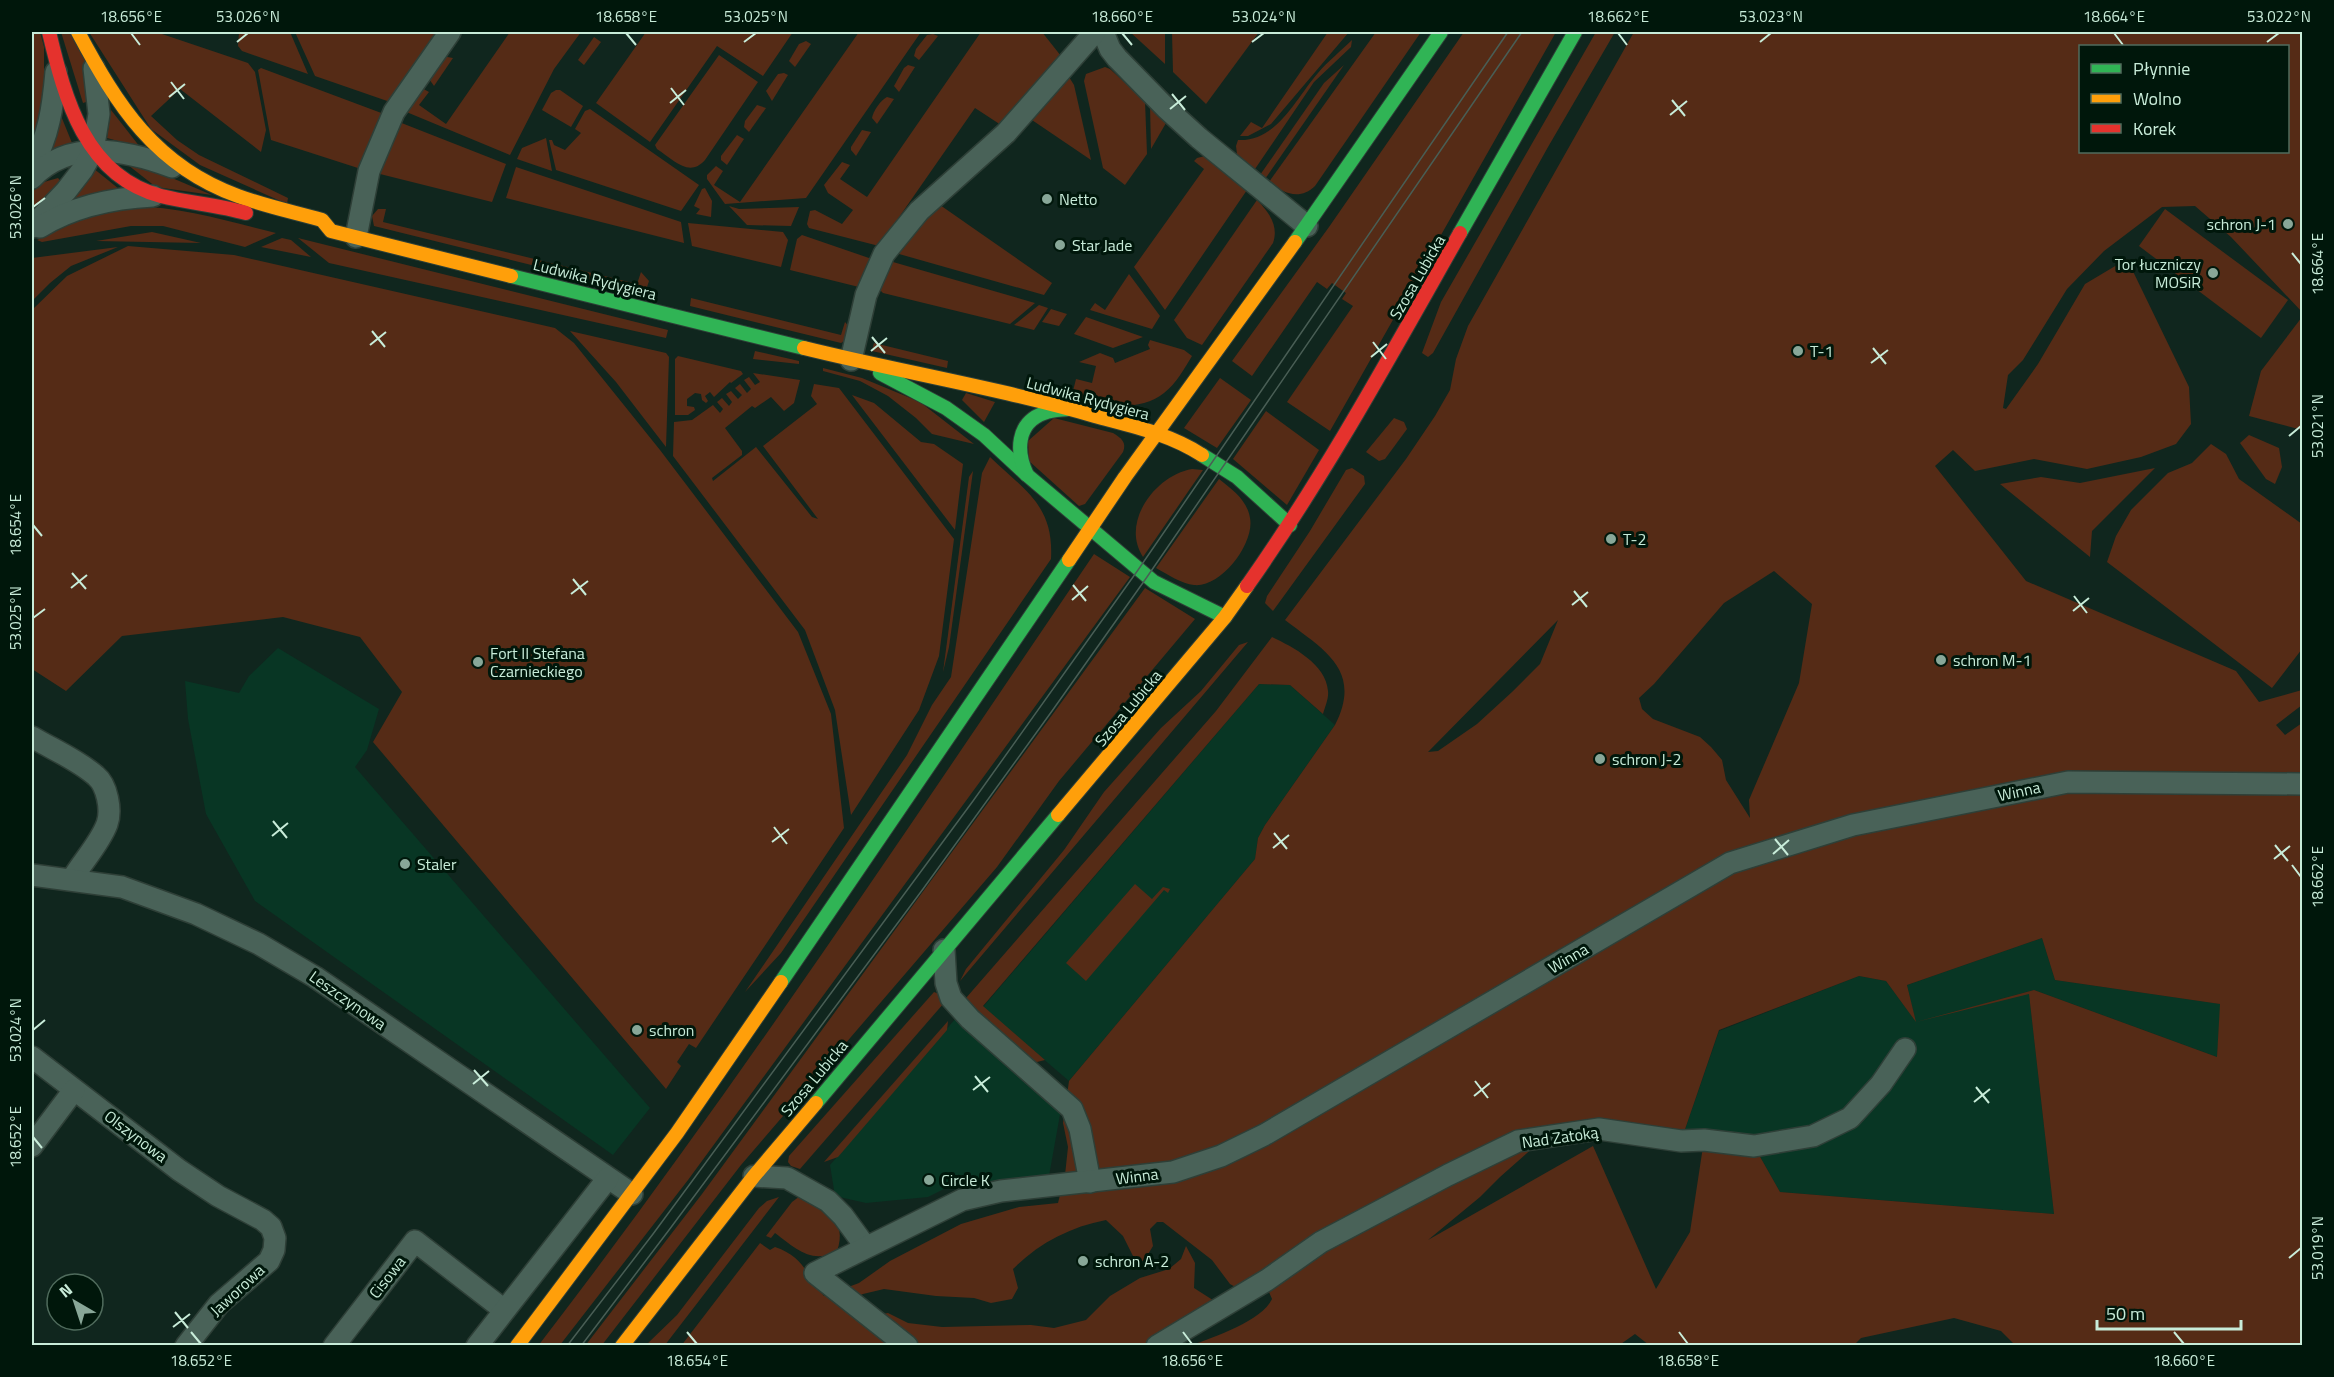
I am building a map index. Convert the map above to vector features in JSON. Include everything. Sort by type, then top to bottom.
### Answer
[{"type":"main road","points":[[49,32],[56,66],[77,120],[93,151],[109,167],[132,183],[160,196],[232,208],[270,221]]},
{"type":"main road","name":"Ludwika Rydygiera","points":[[78,32],[116,100],[134,125],[158,151],[189,173],[236,195],[322,220],[326,234],[356,237],[851,360],[914,370],[1072,409],[1156,433],[1185,444],[1237,477],[1290,525]]},
{"type":"main road","points":[[517,1346],[632,1194],[732,1054],[1156,433],[1307,226],[1441,32]]},
{"type":"main road","name":"Szosa Lubicka","points":[[622,1346],[754,1176],[1225,617],[1290,525],[1344,437],[1575,32]]},
{"type":"main road","name":"Ludwika Rydygiera","points":[[851,360],[901,383],[946,408],[984,435],[1154,582],[1225,617]]},
{"type":"main road","points":[[1028,475],[1020,460],[1018,447],[1022,432],[1033,418],[1047,411],[1072,409]]},
{"type":"street","points":[[356,237],[369,171],[394,112],[450,32]]},
{"type":"street","points":[[851,360],[866,295],[884,254],[919,211],[1006,133],[1095,32]]},
{"type":"street","points":[[1103,32],[1105,40],[1117,58],[1166,108],[1307,226]]},
{"type":"street","points":[[32,227],[66,191],[93,151],[99,114],[92,58]]},
{"type":"street","points":[[32,165],[43,144],[51,118],[56,66]]},
{"type":"street","points":[[32,178],[45,166],[72,153],[93,151],[118,152],[146,157],[189,173]]},
{"type":"street","points":[[32,232],[63,215],[104,202],[127,197],[160,196]]},
{"type":"street","points":[[32,737],[97,777],[105,790],[108,821],[72,879]]},
{"type":"street","name":"Winna","points":[[907,1346],[815,1273],[865,1246],[973,1196],[1173,1172],[1221,1156],[1264,1135],[1730,863],[1853,825],[2068,782],[2302,784]]},
{"type":"street","name":"Leszczynowa","points":[[32,875],[122,887],[196,914],[259,944],[296,965],[632,1194]]},
{"type":"street","points":[[944,950],[946,982],[951,998],[970,1019],[1072,1109],[1080,1129],[1090,1182]]},
{"type":"street","name":"Nad Zatoką","points":[[1157,1346],[1267,1280],[1321,1242],[1518,1141],[1599,1129],[1681,1141],[1704,1140],[1754,1146],[1813,1136],[1850,1118],[1881,1084],[1905,1049]]},
{"type":"street","name":"Olszynowa","points":[[32,1057],[179,1170],[244,1210]]},
{"type":"street","points":[[32,1146],[74,1090]]},
{"type":"street","points":[[754,1176],[781,1177],[828,1201],[843,1216],[865,1246]]},
{"type":"street","points":[[477,1346],[608,1178]]},
{"type":"street","name":"Jaworowa","points":[[186,1346],[219,1304],[269,1261],[274,1250],[271,1227],[244,1210]]},
{"type":"street","name":"Cisowa","points":[[334,1346],[414,1241],[504,1310]]},
{"type":"shaded area","points":[[32,32],[40,32],[44,47],[44,100],[32,146]]},
{"type":"shaded area","points":[[61,32],[72,32],[85,57],[90,97],[83,103]]},
{"type":"shaded area","points":[[89,32],[156,32],[248,63],[255,72],[266,130],[261,152],[180,89],[151,116],[177,140],[199,155],[288,198],[287,204],[200,165],[151,129]]},
{"type":"shaded area","points":[[239,32],[290,32],[308,74],[242,51],[238,46]]},
{"type":"shaded area","points":[[295,32],[442,32],[393,103],[315,76]]},
{"type":"shaded area","points":[[510,32],[581,32],[554,69],[510,155],[404,111],[420,87],[429,92],[419,105],[446,124]]},
{"type":"shaded area","points":[[646,32],[793,32],[763,76],[717,46],[650,142],[596,103]]},
{"type":"shaded area","points":[[859,32],[921,32],[806,198],[725,204],[707,179],[707,175],[716,166],[723,171],[714,185],[740,202]]},
{"type":"shaded area","points":[[981,32],[1042,32],[1061,56],[1001,125],[975,108],[879,246],[809,228],[807,224],[810,211],[815,210],[842,224],[853,210],[828,193],[824,185],[842,162],[850,165],[840,179],[867,197]]},
{"type":"shaded area","points":[[1130,32],[1146,34],[1165,32],[1165,64]]},
{"type":"shaded area","points":[[1172,32],[1259,32],[1206,104],[1173,72]]},
{"type":"shaded area","points":[[1328,32],[1349,32],[1271,124],[1248,136],[1240,136],[1251,122],[1262,128]]},
{"type":"shaded area","points":[[1376,32],[1421,32],[1315,186],[1303,193],[1291,194],[1274,186],[1269,182]]},
{"type":"shaded area","points":[[1464,32],[1556,32],[1330,431],[1287,402],[1353,306],[1342,299],[1346,293],[1332,283],[1327,289],[1317,282],[1252,376],[1232,361],[1329,227]]},
{"type":"shaded area","points":[[1596,32],[1615,32],[1433,353],[1428,357],[1422,353],[1441,302]]},
{"type":"shaded area","points":[[1634,32],[2302,32],[2302,312],[2231,237],[2195,206],[2162,207],[2104,251],[2067,289],[2023,360],[2008,375],[2003,408],[2006,409],[2038,364],[2085,284],[2127,259],[2189,387],[2191,424],[2176,444],[2141,457],[2087,469],[2034,459],[1975,471],[1953,450],[1935,466],[2026,581],[2236,671],[2259,702],[2302,690],[2302,705],[2276,725],[2285,735],[2302,723],[2302,1345],[2015,1345],[2001,1331],[1954,1318],[1861,1338],[1853,1346],[1649,1345],[1635,1334],[1618,1346],[1192,1345],[1248,1321],[1267,1307],[1272,1299],[1269,1292],[1264,1287],[1237,1288],[1230,1284],[1212,1260],[1163,1222],[1157,1222],[1150,1229],[1153,1246],[1144,1261],[1135,1260],[1123,1236],[1106,1220],[1056,1237],[1033,1251],[1013,1269],[1018,1288],[1012,1299],[991,1303],[974,1298],[884,1289],[863,1294],[845,1302],[896,1345],[681,1346],[760,1243],[770,1250],[775,1247],[785,1251],[799,1261],[824,1296],[859,1283],[890,1261],[961,1224],[1019,1207],[1058,1203],[1065,1175],[1068,1147],[1063,1123],[1069,1081],[1255,859],[1258,838],[1265,825],[1335,725],[1342,706],[1344,690],[1342,676],[1335,663],[1325,652],[1285,620],[1406,459],[1435,416],[1450,390],[1456,359],[1468,326]],"holes":[[[1774,571],[1812,604],[1799,683],[1749,800],[1750,818],[1726,780],[1722,760],[1711,747],[1700,737],[1653,719],[1642,709],[1639,698],[1654,684],[1724,603]],[[1558,620],[1540,664],[1477,724],[1438,751],[1428,752]],[[2042,938],[2055,980],[2220,1004],[2217,1057],[2034,990],[1916,1022],[1907,985]],[[1859,976],[1886,981],[1916,1022],[2029,994],[2054,1214],[1780,1192],[1754,1146],[1704,1140],[1690,1232],[1656,1289],[1593,1146],[1428,1240],[1480,1197],[1545,1137],[1681,1141],[1719,1030]]]},
{"type":"shaded area","points":[[927,35],[938,36],[919,60],[914,56],[916,49]]},
{"type":"shaded area","points":[[594,37],[601,42],[584,65],[578,60]]},
{"type":"shaded area","points":[[1352,40],[1351,47],[1314,82],[1255,169],[1237,154],[1238,140],[1252,139],[1275,126],[1322,69]]},
{"type":"shaded area","points":[[806,41],[811,44],[795,67],[789,61],[799,44]]},
{"type":"shaded area","points":[[719,55],[758,82],[705,160],[699,165],[687,167],[675,162],[655,145]]},
{"type":"shaded area","points":[[442,56],[453,58],[434,86],[427,76]]},
{"type":"shaded area","points":[[908,65],[915,67],[899,92],[894,86]]},
{"type":"shaded area","points":[[1344,65],[1265,179],[1260,175],[1324,83]]},
{"type":"shaded area","points":[[1105,67],[1145,101],[1147,154],[1125,185],[1103,168],[1084,81],[1086,74]]},
{"type":"shaded area","points":[[261,68],[384,114],[361,169],[271,140],[258,70]]},
{"type":"shaded area","points":[[778,74],[788,75],[772,101],[766,91]]},
{"type":"shaded area","points":[[1069,77],[1074,85],[1091,160],[1029,118]]},
{"type":"shaded area","points":[[560,90],[583,106],[571,127],[542,110],[551,93]]},
{"type":"shaded area","points":[[887,97],[894,99],[877,124],[872,118],[873,115],[880,103]]},
{"type":"shaded area","points":[[757,105],[766,108],[749,132],[744,127],[745,121]]},
{"type":"shaded area","points":[[1150,105],[1166,123],[1151,149]]},
{"type":"shaded area","points":[[590,109],[699,185],[681,211],[556,170],[549,140],[565,150],[581,133],[575,129],[585,111]]},
{"type":"shaded area","points":[[111,110],[140,147],[107,138]]},
{"type":"shaded area","points":[[59,111],[72,143],[48,154]]},
{"type":"shaded area","points":[[399,122],[506,164],[492,202],[376,173]]},
{"type":"shaded area","points":[[862,130],[871,132],[856,156],[851,147]]},
{"type":"shaded area","points":[[737,135],[744,139],[727,165],[721,160],[721,156]]},
{"type":"shaded area","points":[[546,138],[552,171],[517,159],[522,148]]},
{"type":"shaded area","points":[[1205,156],[1247,190],[1165,310],[1134,267],[1204,169],[1194,161]]},
{"type":"shaded area","points":[[128,165],[144,166],[212,195],[156,187]]},
{"type":"shaded area","points":[[516,167],[681,222],[684,243],[506,198]]},
{"type":"shaded area","points":[[93,168],[119,189],[70,203]]},
{"type":"shaded area","points":[[58,178],[62,183],[32,216],[32,192],[44,182]]},
{"type":"shaded area","points":[[705,188],[712,201],[711,217],[696,214],[700,209],[694,206],[702,189]]},
{"type":"shaded area","points":[[1257,200],[1274,225],[1273,243],[1202,345],[1187,338],[1174,320]]},
{"type":"shaded area","points":[[940,205],[1052,283],[1044,295],[892,252]]},
{"type":"shaded area","points":[[132,206],[186,212],[276,233],[245,247],[163,226],[131,226],[42,242],[37,240],[92,214]]},
{"type":"shaded area","points":[[729,206],[739,209],[799,207],[791,226],[747,225]]},
{"type":"shaded area","points":[[378,209],[386,209],[383,222],[637,284],[641,272],[649,281],[645,293],[374,226],[372,216]]},
{"type":"shaded area","name":"Tor łuczniczy MOSiR","points":[[2165,209],[2288,300],[2261,338],[2139,246]]},
{"type":"shaded area","points":[[688,223],[783,232],[788,240],[781,267],[692,246]]},
{"type":"shaded area","points":[[152,232],[201,243],[96,241]]},
{"type":"shaded area","points":[[802,235],[869,258],[863,288],[790,270],[797,239]]},
{"type":"shaded area","points":[[282,238],[291,240],[311,257],[261,247]]},
{"type":"shaded area","points":[[298,238],[668,330],[666,338],[329,263]]},
{"type":"shaded area","points":[[128,246],[234,255],[555,328],[574,343],[660,450],[798,632],[831,714],[844,828],[696,1048],[689,1044],[677,1062],[681,1066],[666,1089],[373,742],[402,692],[360,637],[283,617],[122,636],[66,691],[32,669],[32,310],[67,276]]},
{"type":"shaded area","points":[[118,247],[71,266],[32,301],[32,258]]},
{"type":"shaded area","points":[[891,262],[1035,303],[1010,324],[883,293],[879,289]]},
{"type":"shaded area","points":[[1129,274],[1160,316],[1152,329],[1090,310],[1095,303],[1105,310]]},
{"type":"shaded area","points":[[691,298],[841,335],[845,322],[850,328],[849,338],[841,343],[690,306]]},
{"type":"shaded area","points":[[1039,305],[1048,308],[1034,330],[1014,325]]},
{"type":"shaded area","points":[[1051,309],[1067,314],[1059,326],[1042,322]]},
{"type":"shaded area","points":[[1086,317],[1143,337],[1113,348],[1074,334]]},
{"type":"shaded area","points":[[2302,317],[2302,430],[2249,416],[2261,371]]},
{"type":"shaded area","points":[[570,331],[666,353],[669,357],[666,447],[616,382]]},
{"type":"shaded area","points":[[1150,340],[1184,350],[1192,356],[1172,385],[1150,401],[1115,406],[1025,388],[1027,381],[1073,391],[1076,379],[1092,383],[1096,366],[1079,362],[1100,353],[1113,358],[1115,363],[1150,349],[1148,345]]},
{"type":"shaded area","points":[[874,343],[948,361],[947,368],[872,351]]},
{"type":"shaded area","points":[[755,351],[799,361],[799,364],[753,359]]},
{"type":"shaded area","points":[[678,356],[741,371],[743,374],[730,382],[714,397],[710,392],[705,396],[708,401],[706,403],[702,400],[701,394],[695,393],[687,399],[687,406],[694,407],[695,410],[688,415],[675,415],[675,359]]},
{"type":"shaded area","points":[[823,368],[862,378],[920,402],[974,444],[932,434],[888,396],[860,381],[823,371]]},
{"type":"shaded area","points":[[753,373],[800,380],[794,403],[784,411],[771,397],[755,408],[752,406],[725,428],[742,451],[742,455],[712,478],[713,481],[756,447],[812,517],[818,519],[763,446],[817,404],[811,396],[814,384],[839,388],[954,539],[939,656],[919,710],[851,815],[835,710],[805,630],[673,456],[674,422],[692,420],[713,405],[720,413],[723,409],[717,402],[722,398],[729,406],[732,402],[726,394],[731,391],[738,399],[742,395],[735,388],[740,384],[747,393],[751,389],[744,380],[749,377],[755,385],[760,382]]},
{"type":"shaded area","points":[[1220,378],[1251,400],[1217,448],[1184,428]]},
{"type":"shaded area","points":[[966,393],[995,402],[984,422],[962,400]]},
{"type":"shaded area","points":[[852,395],[874,403],[921,442],[934,444],[963,464],[955,530]]},
{"type":"shaded area","points":[[1266,411],[1319,450],[1287,505],[1233,459]]},
{"type":"shaded area","points":[[1054,418],[1113,433],[1124,443],[1123,452],[1085,504],[1079,506],[1029,461],[1028,441]]},
{"type":"shaded area","points":[[1394,418],[1404,422],[1407,429],[1385,459],[1379,461],[1366,452]]},
{"type":"shaded area","points":[[2249,435],[2279,448],[2282,467],[2275,484],[2266,479],[2240,443]]},
{"type":"shaded area","points":[[2211,444],[2226,454],[2239,479],[2302,524],[2302,649],[2272,688],[2107,562],[2116,536],[2131,510],[2168,473],[2192,463]]},
{"type":"shaded area","points":[[990,457],[1035,500],[1048,525],[1051,559],[781,953],[745,992],[907,755],[932,705],[951,677],[982,473]]},
{"type":"shaded area","points":[[1352,468],[1364,476],[1365,484],[1273,611],[1265,603],[1267,596],[1310,531],[1346,470]]},
{"type":"shaded area","points":[[2155,468],[2092,531],[2090,557],[2000,484],[2041,477],[2080,483]]},
{"type":"shaded area","points":[[1192,469],[1203,470],[1143,557],[1137,543],[1136,529],[1145,502],[1166,480]]},
{"type":"shaded area","points":[[973,471],[949,647],[943,672],[969,477]]},
{"type":"shaded area","points":[[1219,479],[1239,496],[1246,506],[1250,518],[1247,539],[1242,551],[1225,572],[1204,584],[1185,583],[1156,568]]},
{"type":"shaded area","points":[[1094,554],[1130,577],[688,1180],[560,1345],[538,1346],[683,1152],[753,1053]]},
{"type":"shaded area","points":[[1145,588],[1195,619],[1059,781],[997,867],[741,1165],[602,1345],[585,1346],[702,1194]]},
{"type":"shaded area","points":[[1272,637],[1307,658],[1321,673],[1326,681],[1328,694],[1323,714],[1290,685],[1259,684],[983,1006],[1045,1060],[1037,1062],[1027,1060],[965,1002],[966,998],[1216,711]]},
{"type":"shaded area","points":[[1248,642],[960,981],[966,969],[1064,850],[1104,792],[1161,728],[1201,691],[1239,645]]},
{"type":"shaded area","name":"Staler","points":[[278,648],[379,709],[367,750],[355,767],[650,1108],[613,1155],[255,901],[206,814],[188,719],[185,681],[239,693],[249,676]]},
{"type":"shaded area","points":[[1259,684],[1290,685],[1335,725],[1265,825],[1258,838],[1255,859],[1069,1081],[983,1007]]},
{"type":"shaded area","points":[[1135,884],[1152,899],[1163,887],[1170,889],[1168,893],[1164,890],[1086,981],[1066,963]]},
{"type":"shaded area","points":[[2042,938],[2055,980],[2221,1004],[2217,1057],[2034,990],[1986,1003],[2029,993],[2054,1214],[1780,1192],[1754,1146],[1681,1141],[1719,1031],[1859,976],[1886,981],[1915,1020],[1907,985]]},
{"type":"shaded area","points":[[934,992],[939,994],[944,1003],[800,1169],[791,1166],[788,1162],[789,1156]]},
{"type":"shaded area","points":[[956,1018],[1061,1109],[1049,1176],[946,1188],[928,1197],[866,1203],[835,1196],[830,1165]]},
{"type":"shaded area","points":[[948,1021],[947,1030],[838,1157],[824,1162]]},
{"type":"shaded area","points":[[800,1196],[818,1205],[837,1223],[840,1240],[837,1251],[828,1255],[812,1255],[797,1249],[775,1233],[771,1238],[766,1236],[792,1202]]},
{"type":"shaded area","points":[[779,1197],[665,1345],[646,1345],[677,1315],[759,1208],[767,1201]]},
{"type":"shaded area","points":[[1186,1246],[1195,1263],[1194,1288],[1219,1304],[1146,1346],[918,1345],[878,1315],[888,1313],[908,1323],[942,1327],[1031,1325],[1054,1328],[1086,1320],[1110,1296],[1140,1278],[1169,1269],[1181,1259]]},
{"type":"tram line","points":[[567,1346],[653,1234],[973,801],[1138,570],[1508,32]]},
{"type":"tram line","points":[[581,1346],[923,889],[1052,711],[1147,577],[1522,32]]},
{"type":"traffic: fast","points":[[1295,242],[1441,32]]},
{"type":"traffic: fast","points":[[1460,233],[1575,32]]},
{"type":"traffic: fast","points":[[511,276],[804,348]]},
{"type":"traffic: fast","points":[[880,373],[946,408],[984,435],[1027,475],[1154,582],[1225,617]]},
{"type":"traffic: fast","points":[[1027,475],[1020,448],[1023,431],[1028,424],[1044,413],[1068,409]]},
{"type":"traffic: fast","points":[[1202,455],[1237,477],[1290,525]]},
{"type":"traffic: fast","points":[[781,982],[1069,560]]},
{"type":"traffic: fast","points":[[816,1103],[1058,815]]},
{"type":"traffic: slow","points":[[78,32],[108,84],[142,130],[183,168],[209,183],[248,200],[322,220],[331,231],[511,276]]},
{"type":"traffic: slow","points":[[1069,560],[1125,477],[1295,242]]},
{"type":"traffic: slow","points":[[804,348],[1059,406],[1150,431],[1177,441],[1202,455]]},
{"type":"traffic: slow","points":[[1058,815],[1225,617],[1247,586]]},
{"type":"traffic: slow","points":[[517,1346],[677,1133],[781,982]]},
{"type":"traffic: slow","points":[[622,1346],[754,1176],[816,1103]]},
{"type":"traffic: jam","points":[[49,32],[71,108],[82,132],[96,153],[114,171],[135,186],[161,196],[246,213]]},
{"type":"traffic: jam","points":[[1247,586],[1331,457],[1460,233]]},
{"type":"place","name":"Netto","points":[[1047,199]]},
{"type":"place","name":"schron J-1","points":[[2288,224]]},
{"type":"place","name":"Star Jade","points":[[1060,245]]},
{"type":"place","name":"Tor łuczniczy MOSiR","points":[[2213,273]]},
{"type":"place","name":"T-1","points":[[1798,351]]},
{"type":"place","name":"T-2","points":[[1611,539]]},
{"type":"place","name":"schron M-1","points":[[1941,660]]},
{"type":"place","name":"Fort II Stefana Czarnieckiego","points":[[478,662]]},
{"type":"place","name":"schron J-2","points":[[1600,759]]},
{"type":"place","name":"Staler","points":[[405,864]]},
{"type":"place","name":"schron","points":[[637,1030]]},
{"type":"place","name":"Circle K","points":[[929,1180]]},
{"type":"place","name":"schron A-2","points":[[1083,1261]]}]
